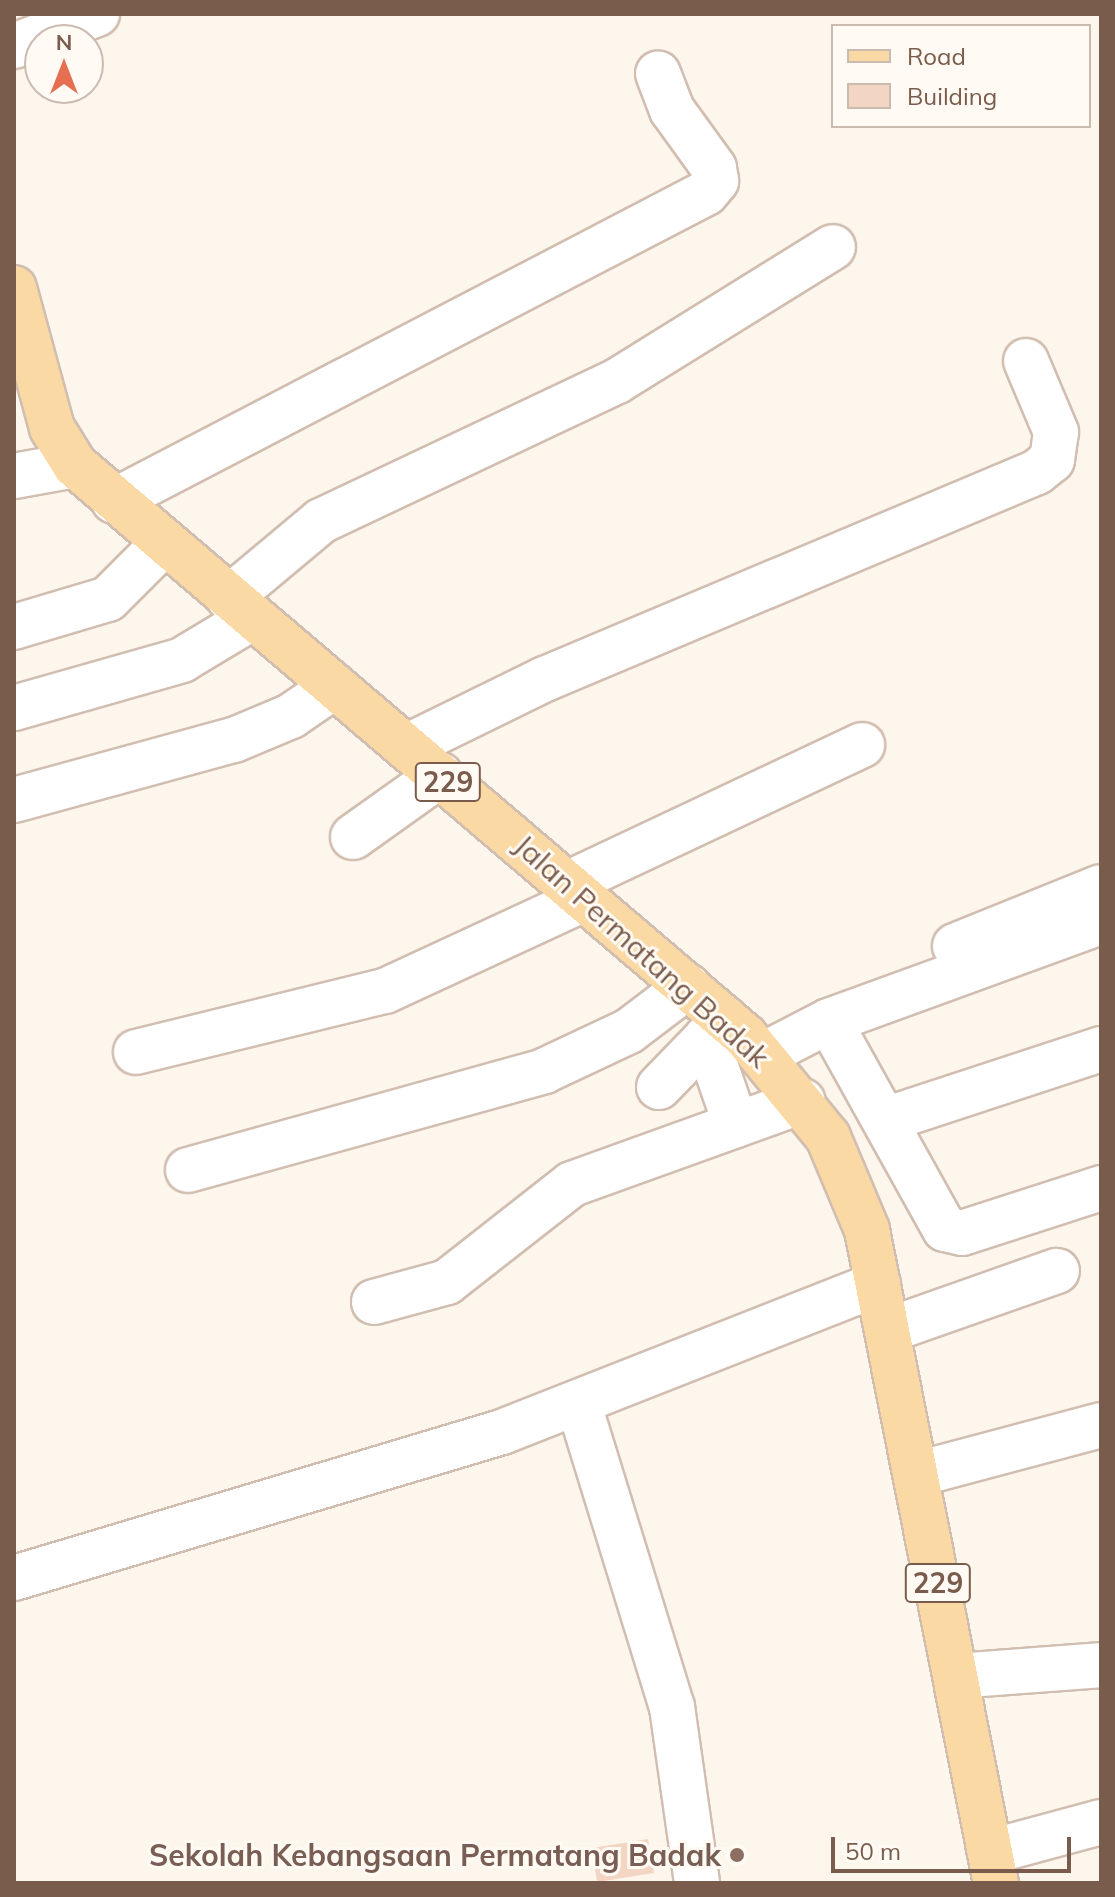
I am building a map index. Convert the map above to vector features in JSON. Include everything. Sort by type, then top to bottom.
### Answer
[{"type":"main road","name":"Jalan Permatang Badak","points":[[14,288],[52,428],[75,465],[163,544],[688,986],[716,1028],[763,1055],[803,1101],[847,1176],[878,1284],[993,1868]]},
{"type":"street","points":[[14,46],[97,14]]},
{"type":"street","points":[[114,501],[706,193],[716,181],[714,168],[672,110],[658,74]]},
{"type":"street","points":[[14,708],[182,660],[241,608],[321,521],[617,381],[833,247]]},
{"type":"street","points":[[406,747],[545,679],[1037,472],[1052,460],[1056,432],[1026,361]]},
{"type":"street","points":[[14,476],[75,465]]},
{"type":"street","points":[[14,627],[108,599],[163,544]]},
{"type":"street","points":[[14,800],[234,740],[291,716],[335,686]]},
{"type":"street","points":[[136,1052],[385,991],[862,745]]},
{"type":"street","points":[[353,837],[440,775]]},
{"type":"street","points":[[879,1003],[894,978],[922,960],[1101,887]]},
{"type":"street","points":[[763,1055],[829,1021],[1101,922]]},
{"type":"street","points":[[188,1170],[544,1071],[629,1031],[688,986]]},
{"type":"street","points":[[829,1021],[945,1229],[962,1233],[1101,1188]]},
{"type":"street","points":[[659,1087],[716,1028]]},
{"type":"street","points":[[716,1028],[736,1125]]},
{"type":"street","points":[[885,1120],[1101,1049]]},
{"type":"street","points":[[374,1302],[447,1282],[572,1184],[803,1101]]},
{"type":"street","points":[[889,1330],[1057,1271]]},
{"type":"street","points":[[14,1578],[579,1405],[878,1284]]},
{"type":"street","points":[[579,1405],[668,1692],[697,1883]]},
{"type":"street","points":[[917,1474],[1101,1425]]},
{"type":"street","points":[[956,1676],[1101,1665]]},
{"type":"street","points":[[993,1868],[1101,1822]]},
{"type":"building","points":[[648,1839],[654,1873],[597,1882],[592,1848]]},
{"type":"place","name":"Sekolah Kebangsaan Permatang Badak","points":[[737,1855]]}]
